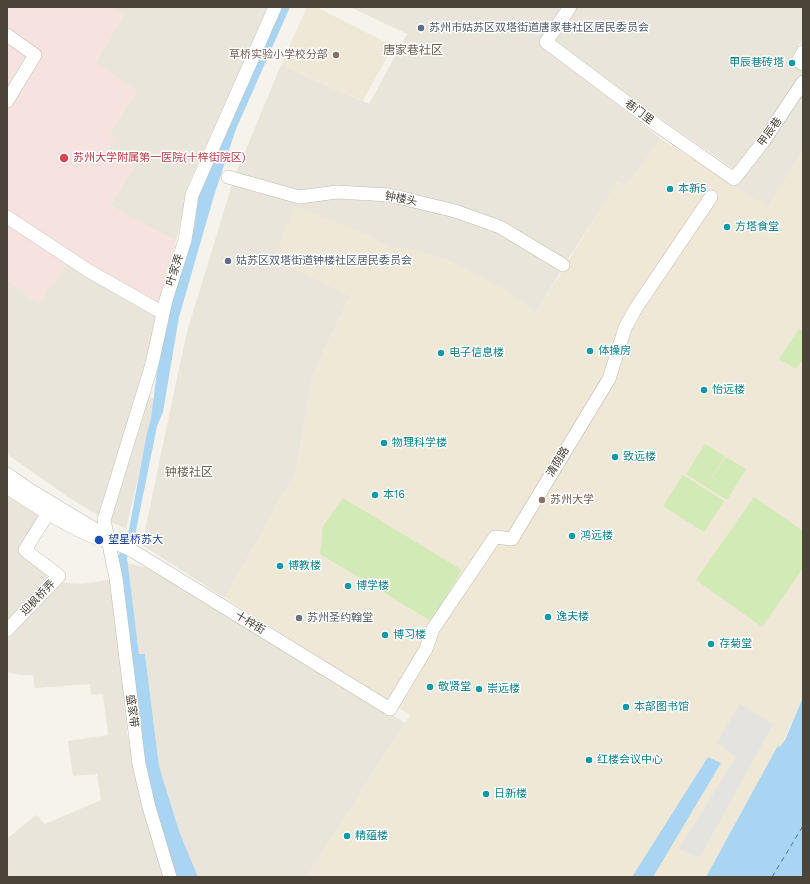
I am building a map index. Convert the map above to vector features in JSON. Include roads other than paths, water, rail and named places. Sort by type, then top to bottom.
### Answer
[{"type":"street","name":"叶家弄","points":[[115,543],[104,520],[152,364],[163,313],[185,240],[192,195],[275,7]]},
{"type":"street","name":"巷门里","points":[[570,7],[546,42],[658,126],[734,179]]},
{"type":"street","points":[[7,35],[35,55],[7,101]]},
{"type":"street","points":[[803,52],[798,60],[803,64]]},
{"type":"street","name":"甲辰巷","points":[[734,179],[763,142],[803,82]]},
{"type":"street","name":"钟楼头","points":[[228,177],[299,197],[337,192],[389,195],[455,210],[500,227],[563,265]]},
{"type":"street","name":"清荫路","points":[[390,709],[426,649],[433,629],[495,537],[512,538],[609,379],[625,328],[636,308],[711,197]]},
{"type":"street","points":[[7,217],[89,271],[163,313]]},
{"type":"street","name":"十梓街","points":[[7,474],[30,490],[101,532],[115,543]]},
{"type":"street","name":"十梓街","points":[[7,487],[48,513],[88,534],[133,551],[390,709]]},
{"type":"street","name":"迎枫桥弄","points":[[7,630],[59,576],[25,550],[48,513]]},
{"type":"street","name":"盛家带","points":[[115,543],[116,578],[139,764],[149,807],[170,877]]},
{"type":"water","points":[[277,7],[290,7],[236,129],[213,199],[179,317],[163,412],[157,426],[135,535],[127,558],[139,654],[145,654],[159,766],[179,831],[198,877],[171,877],[147,781],[115,562],[127,540],[151,419],[162,332],[195,224],[198,195]]},
{"type":"water","points":[[803,697],[803,877],[706,877],[776,749],[778,746],[780,747],[785,740]]},
{"type":"water","points":[[708,757],[721,763],[653,877],[632,877]]},
{"type":"place","name":"苏州市姑苏区双塔街道唐家巷社区居民委员会","points":[[421,28]]},
{"type":"place","name":"草桥实验小学校分部","points":[[336,55]]},
{"type":"place","name":"甲辰巷砖塔","points":[[792,63]]},
{"type":"place","name":"苏州大学附属第一医院(十梓街院区)","points":[[64,158]]},
{"type":"place","name":"本新5","points":[[670,189]]},
{"type":"place","name":"方塔食堂","points":[[727,227]]},
{"type":"place","name":"姑苏区双塔街道钟楼社区居民委员会","points":[[228,261]]},
{"type":"place","name":"体操房","points":[[590,351]]},
{"type":"place","name":"电子信息楼","points":[[441,353]]},
{"type":"place","name":"怡远楼","points":[[704,390]]},
{"type":"place","name":"物理科学楼","points":[[384,443]]},
{"type":"place","name":"致远楼","points":[[615,457]]},
{"type":"place","name":"本16","points":[[375,495]]},
{"type":"place","name":"苏州大学","points":[[542,500]]},
{"type":"place","name":"鸿远楼","points":[[572,536]]},
{"type":"place","name":"望星桥苏大","points":[[99,540]]},
{"type":"place","name":"博教楼","points":[[280,566]]},
{"type":"place","name":"博学楼","points":[[348,586]]},
{"type":"place","name":"逸夫楼","points":[[548,617]]},
{"type":"place","name":"苏州圣约翰堂","points":[[299,618]]},
{"type":"place","name":"博习楼","points":[[385,635]]},
{"type":"place","name":"存菊堂","points":[[711,644]]},
{"type":"place","name":"敬贤堂","points":[[430,687]]},
{"type":"place","name":"崇远楼","points":[[479,689]]},
{"type":"place","name":"本部图书馆","points":[[626,707]]},
{"type":"place","name":"红楼会议中心","points":[[589,760]]},
{"type":"place","name":"日新楼","points":[[486,794]]},
{"type":"place","name":"精蕴楼","points":[[347,836]]},
{"type":"district","name":"唐家巷社区","points":[[413,50]]},
{"type":"district","name":"钟楼社区","points":[[189,472]]}]
